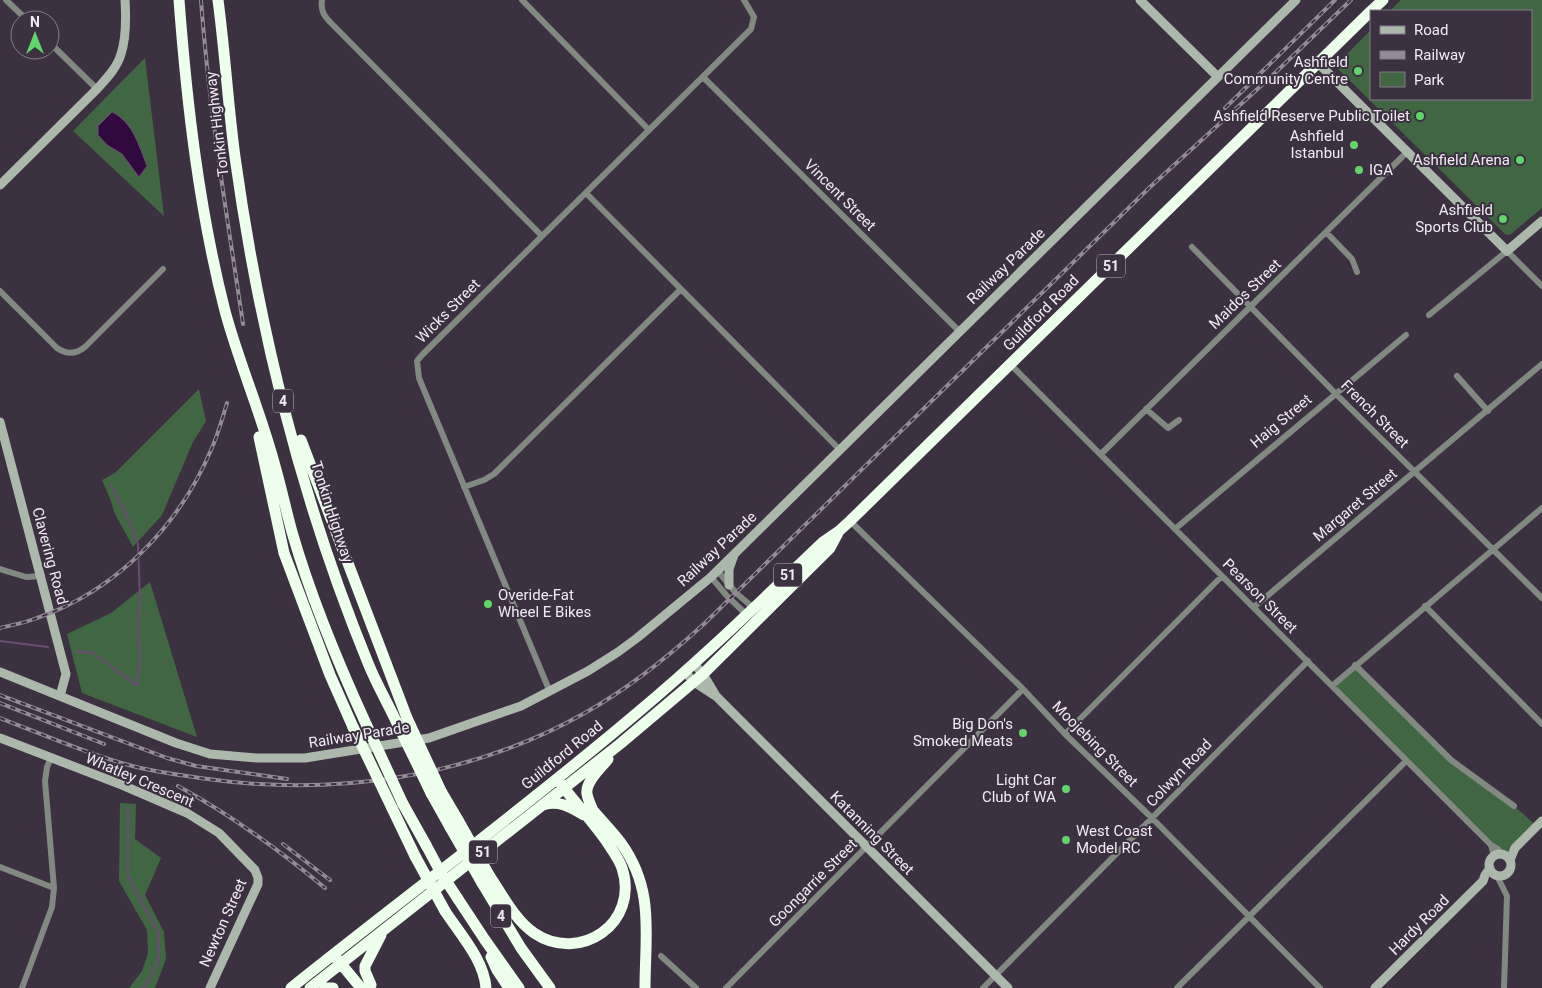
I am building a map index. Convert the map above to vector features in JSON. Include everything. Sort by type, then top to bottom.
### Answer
[{"type":"highway","name":"Tonkin Highway","points":[[179,0],[184,71],[195,157],[226,312],[275,465],[292,533],[315,600],[343,673],[404,804],[441,873],[519,988]]},
{"type":"highway","name":"Tonkin Highway","points":[[218,0],[235,157],[264,324],[276,376],[315,518],[369,665],[402,720],[436,792],[486,879],[516,941],[550,988]]},
{"type":"highway","name":"Guildford Road","points":[[1372,10],[1382,0]]},
{"type":"highway","name":"Guildford Road","points":[[310,988],[542,805],[563,781],[638,713],[689,668],[754,616],[830,548],[839,531],[1011,365],[1370,12]]},
{"type":"highway","points":[[276,376],[359,597],[402,720]]},
{"type":"highway","points":[[249,388],[284,553],[330,674],[353,727],[415,856],[445,911],[476,959],[485,980],[486,988]]},
{"type":"highway","name":"Guildford Road","points":[[291,988],[337,951],[563,781],[620,744],[699,678],[754,616]]},
{"type":"highway","points":[[486,879],[518,918],[533,932],[548,940],[560,943],[574,943],[597,937],[606,930],[620,913],[625,881],[622,867],[592,814],[587,794],[591,780],[620,744]]},
{"type":"highway","points":[[563,781],[621,843],[638,874],[645,898],[648,923],[645,988]]},
{"type":"highway","points":[[542,805],[553,802],[561,803],[592,814]]},
{"type":"highway","points":[[368,987],[365,966],[382,933]]},
{"type":"highway","name":"Tonkin Highway","points":[[485,940],[497,970],[509,988]]},
{"type":"highway","points":[[337,951],[368,987]]},
{"type":"highway","points":[[325,988],[333,988]]},
{"type":"street","points":[[6,0],[16,10]]},
{"type":"street","points":[[0,185],[97,90],[110,74],[121,54],[126,19],[125,0]]},
{"type":"street","points":[[322,0],[322,9],[332,24],[542,236]]},
{"type":"street","points":[[522,0],[649,130]]},
{"type":"street","name":"Wicks Street","points":[[550,692],[419,378],[417,361],[751,29],[754,24],[754,17],[744,0]]},
{"type":"street","points":[[1140,0],[1218,77]]},
{"type":"street","name":"Railway Parade","points":[[0,672],[176,743],[210,754],[257,758],[305,758],[429,738],[521,706],[550,692],[588,671],[625,647],[714,573],[1296,0]]},
{"type":"street","points":[[60,53],[97,90]]},
{"type":"street","points":[[1318,63],[1542,286]]},
{"type":"street","name":"Vincent Street","points":[[703,77],[959,331]]},
{"type":"street","name":"Maidos Street","points":[[1100,454],[1407,152]]},
{"type":"street","points":[[586,193],[839,449]]},
{"type":"street","points":[[1429,315],[1542,221]]},
{"type":"street","points":[[1326,232],[1352,259],[1357,272]]},
{"type":"street","name":"French Street","points":[[1192,248],[1542,598]]},
{"type":"street","points":[[0,291],[57,348],[72,354],[86,346],[163,269]]},
{"type":"street","points":[[464,487],[484,480],[494,474],[682,289]]},
{"type":"street","name":"Haig Street","points":[[1175,530],[1406,335]]},
{"type":"street","name":"Margaret Street","points":[[1254,607],[1542,364]]},
{"type":"street","name":"Pearson Street","points":[[1011,365],[1503,856]]},
{"type":"street","points":[[1457,376],[1488,411]]},
{"type":"street","points":[[1146,409],[1168,428],[1178,420]]},
{"type":"street","name":"Clavering Road","points":[[0,422],[42,576],[66,674],[60,696]]},
{"type":"street","points":[[1332,686],[1542,508]]},
{"type":"street","name":"Moojebing Street","points":[[850,521],[1023,689],[1065,734],[1152,818],[1320,988]]},
{"type":"street","points":[[729,585],[730,569],[735,553]]},
{"type":"street","points":[[0,569],[26,578],[42,576]]},
{"type":"street","points":[[714,573],[728,596],[754,616]]},
{"type":"street","points":[[714,573],[729,585],[754,616]]},
{"type":"street","points":[[1065,734],[1222,576]]},
{"type":"street","points":[[1425,606],[1542,724]]},
{"type":"street","name":"Colwyn Road","points":[[983,988],[1308,661]]},
{"type":"street","points":[[1355,665],[1451,760],[1514,806]]},
{"type":"street","name":"Katanning Street","points":[[689,668],[1008,988]]},
{"type":"street","name":"Goongarrie Street","points":[[726,988],[1023,689]]},
{"type":"street","name":"Whatley Crescent","points":[[0,738],[136,790],[187,813],[218,834],[255,870]]},
{"type":"street","points":[[22,988],[52,907],[54,888],[46,781],[47,767],[51,758]]},
{"type":"street","points":[[1177,988],[1406,761]]},
{"type":"street","points":[[1504,988],[1506,893],[1491,860],[1503,856],[1509,850],[1515,848],[1542,821]]},
{"type":"street","points":[[1497,873],[1509,871],[1511,867],[1503,856]]},
{"type":"street","points":[[0,867],[54,888]]},
{"type":"street","name":"Newton Street","points":[[210,988],[258,884],[255,870]]},
{"type":"street","name":"Hardy Road","points":[[1375,988],[1483,881],[1485,875],[1497,873]]},
{"type":"street","points":[[662,956],[696,988]]},
{"type":"green space","points":[[1401,0],[1542,0],[1542,208],[1511,234],[1506,235],[1335,66],[1370,31],[1370,100],[1532,100],[1532,10],[1391,10]]},
{"type":"green space","points":[[145,58],[164,216],[73,131]]},
{"type":"green space","points":[[199,389],[206,421],[193,442],[162,515],[133,547],[114,512],[102,480],[115,473]]},
{"type":"green space","points":[[150,582],[197,737],[82,693],[67,634],[111,613]]},
{"type":"green space","points":[[1355,665],[1451,760],[1514,806],[1537,826],[1505,855],[1501,854],[1332,686]]},
{"type":"green space","points":[[120,803],[136,804],[135,839],[161,858],[145,895],[164,932],[166,959],[155,988],[129,988],[142,971],[148,953],[147,930],[119,881]]},
{"type":"shaded area","points":[[112,112],[125,122],[138,143],[147,166],[139,177],[122,154],[107,145],[98,135],[98,126]]},
{"type":"waterway","points":[[111,485],[127,516],[138,544],[140,663],[136,686]]},
{"type":"waterway","points":[[0,641],[48,647]]},
{"type":"waterway","points":[[75,651],[93,653],[136,686]]},
{"type":"waterway","points":[[128,807],[128,876],[159,934],[159,959],[143,988]]},
{"type":"railway","points":[[201,0],[214,122],[243,324]]},
{"type":"railway","points":[[1225,108],[1335,0]]},
{"type":"railway","points":[[0,718],[88,752],[138,767],[200,778],[298,785],[348,783],[397,778],[445,768],[492,754],[539,736],[583,714],[647,672],[705,623],[1149,188],[1275,73],[1351,0]]},
{"type":"railway","points":[[0,628],[23,623],[66,606],[93,591],[142,552],[163,529],[198,478],[220,427],[227,403]]},
{"type":"railway","points":[[0,695],[167,758],[196,766],[287,779]]},
{"type":"railway","points":[[0,703],[104,744]]},
{"type":"railway","points":[[178,786],[254,833],[325,888]]},
{"type":"railway","points":[[283,844],[330,880]]},
{"type":"place","name":"Ashfield Community Centre","points":[[1358,71]]},
{"type":"place","name":"Ashfield Reserve Public Toilet","points":[[1420,116]]},
{"type":"place","name":"Ashfield Istanbul","points":[[1354,145]]},
{"type":"place","name":"Ashfield Arena","points":[[1520,160]]},
{"type":"place","name":"IGA","points":[[1359,170]]},
{"type":"place","name":"Ashfield Sports Club","points":[[1503,219]]},
{"type":"place","name":"Overide-Fat Wheel E Bikes","points":[[488,604]]},
{"type":"place","name":"Big Don's Smoked Meats","points":[[1023,733]]},
{"type":"place","name":"Light Car Club of WA","points":[[1066,789]]},
{"type":"place","name":"West Coast Model RC","points":[[1066,840]]}]
